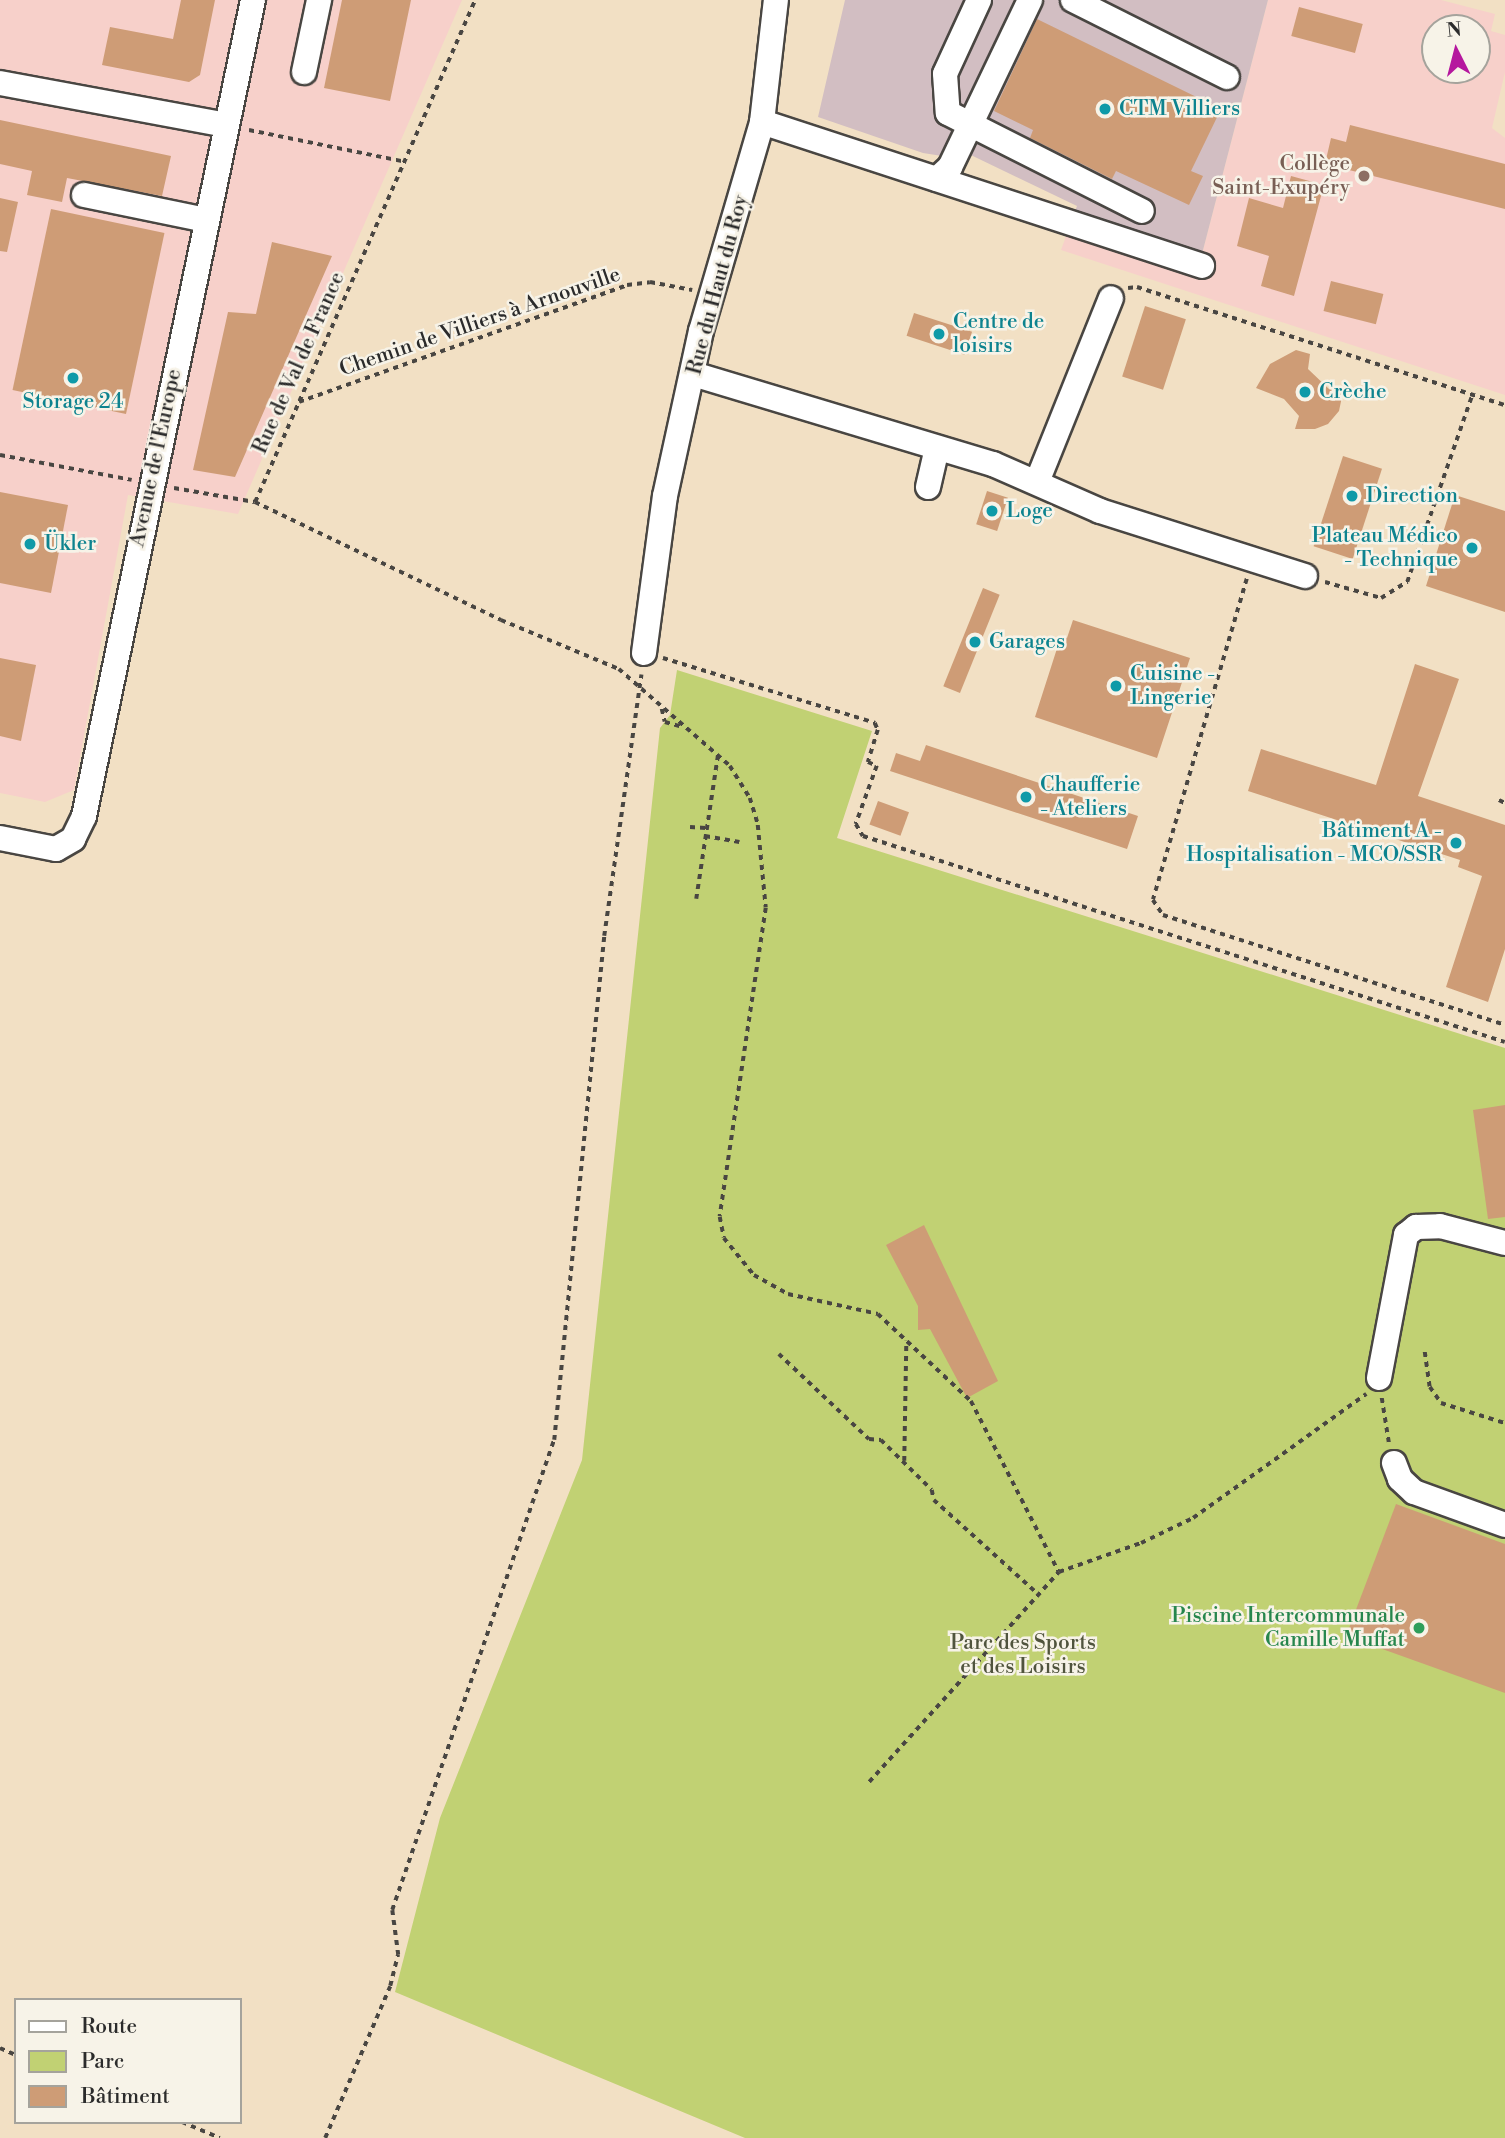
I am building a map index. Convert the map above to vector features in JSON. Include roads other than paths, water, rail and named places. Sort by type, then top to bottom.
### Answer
[{"type":"street","name":"Avenue de l'Europe","points":[[0,838],[56,849],[73,839],[84,816],[150,484],[253,0]]},
{"type":"street","points":[[304,72],[319,0]]},
{"type":"street","name":"Rue du Haut du Roy","points":[[644,653],[665,496],[693,374],[762,122],[776,0]]},
{"type":"street","points":[[979,0],[944,74],[944,107],[970,125],[1142,211]]},
{"type":"street","points":[[937,179],[950,167],[1030,0]]},
{"type":"street","points":[[1073,0],[1227,77]]},
{"type":"street","points":[[0,83],[226,125]]},
{"type":"street","points":[[762,122],[1202,266]]},
{"type":"street","points":[[83,195],[206,220]]},
{"type":"street","points":[[1037,482],[1111,298]]},
{"type":"street","points":[[693,374],[937,448],[1037,482],[1100,511],[1305,576]]},
{"type":"street","points":[[928,486],[937,448]]},
{"type":"street","points":[[1379,1378],[1406,1235],[1416,1227],[1440,1226],[1505,1243]]},
{"type":"street","points":[[1394,1463],[1400,1479],[1414,1492],[1505,1525]]},
{"type":"place","name":"CTM Villiers","points":[[1105,109]]},
{"type":"place","name":"Collège Saint-Exupéry","points":[[1364,176]]},
{"type":"place","name":"Centre de loisirs","points":[[939,334]]},
{"type":"place","name":"Storage 24","points":[[73,378]]},
{"type":"place","name":"Crèche","points":[[1305,392]]},
{"type":"place","name":"Direction","points":[[1352,496]]},
{"type":"place","name":"Loge","points":[[992,511]]},
{"type":"place","name":"Ükler","points":[[30,544]]},
{"type":"place","name":"Plateau Médico - Technique","points":[[1472,548]]},
{"type":"place","name":"Garages","points":[[975,642]]},
{"type":"place","name":"Cuisine - Lingerie","points":[[1116,686]]},
{"type":"place","name":"Chaufferie - Ateliers","points":[[1026,797]]},
{"type":"place","name":"Bâtiment A - Hospitalisation - MCO/SSR","points":[[1456,843]]},
{"type":"place","name":"Piscine Intercommunale Camille Muffat","points":[[1419,1628]]},
{"type":"park label","name":"Parc des Sports et des Loisirs","points":[[1023,1655]]}]
